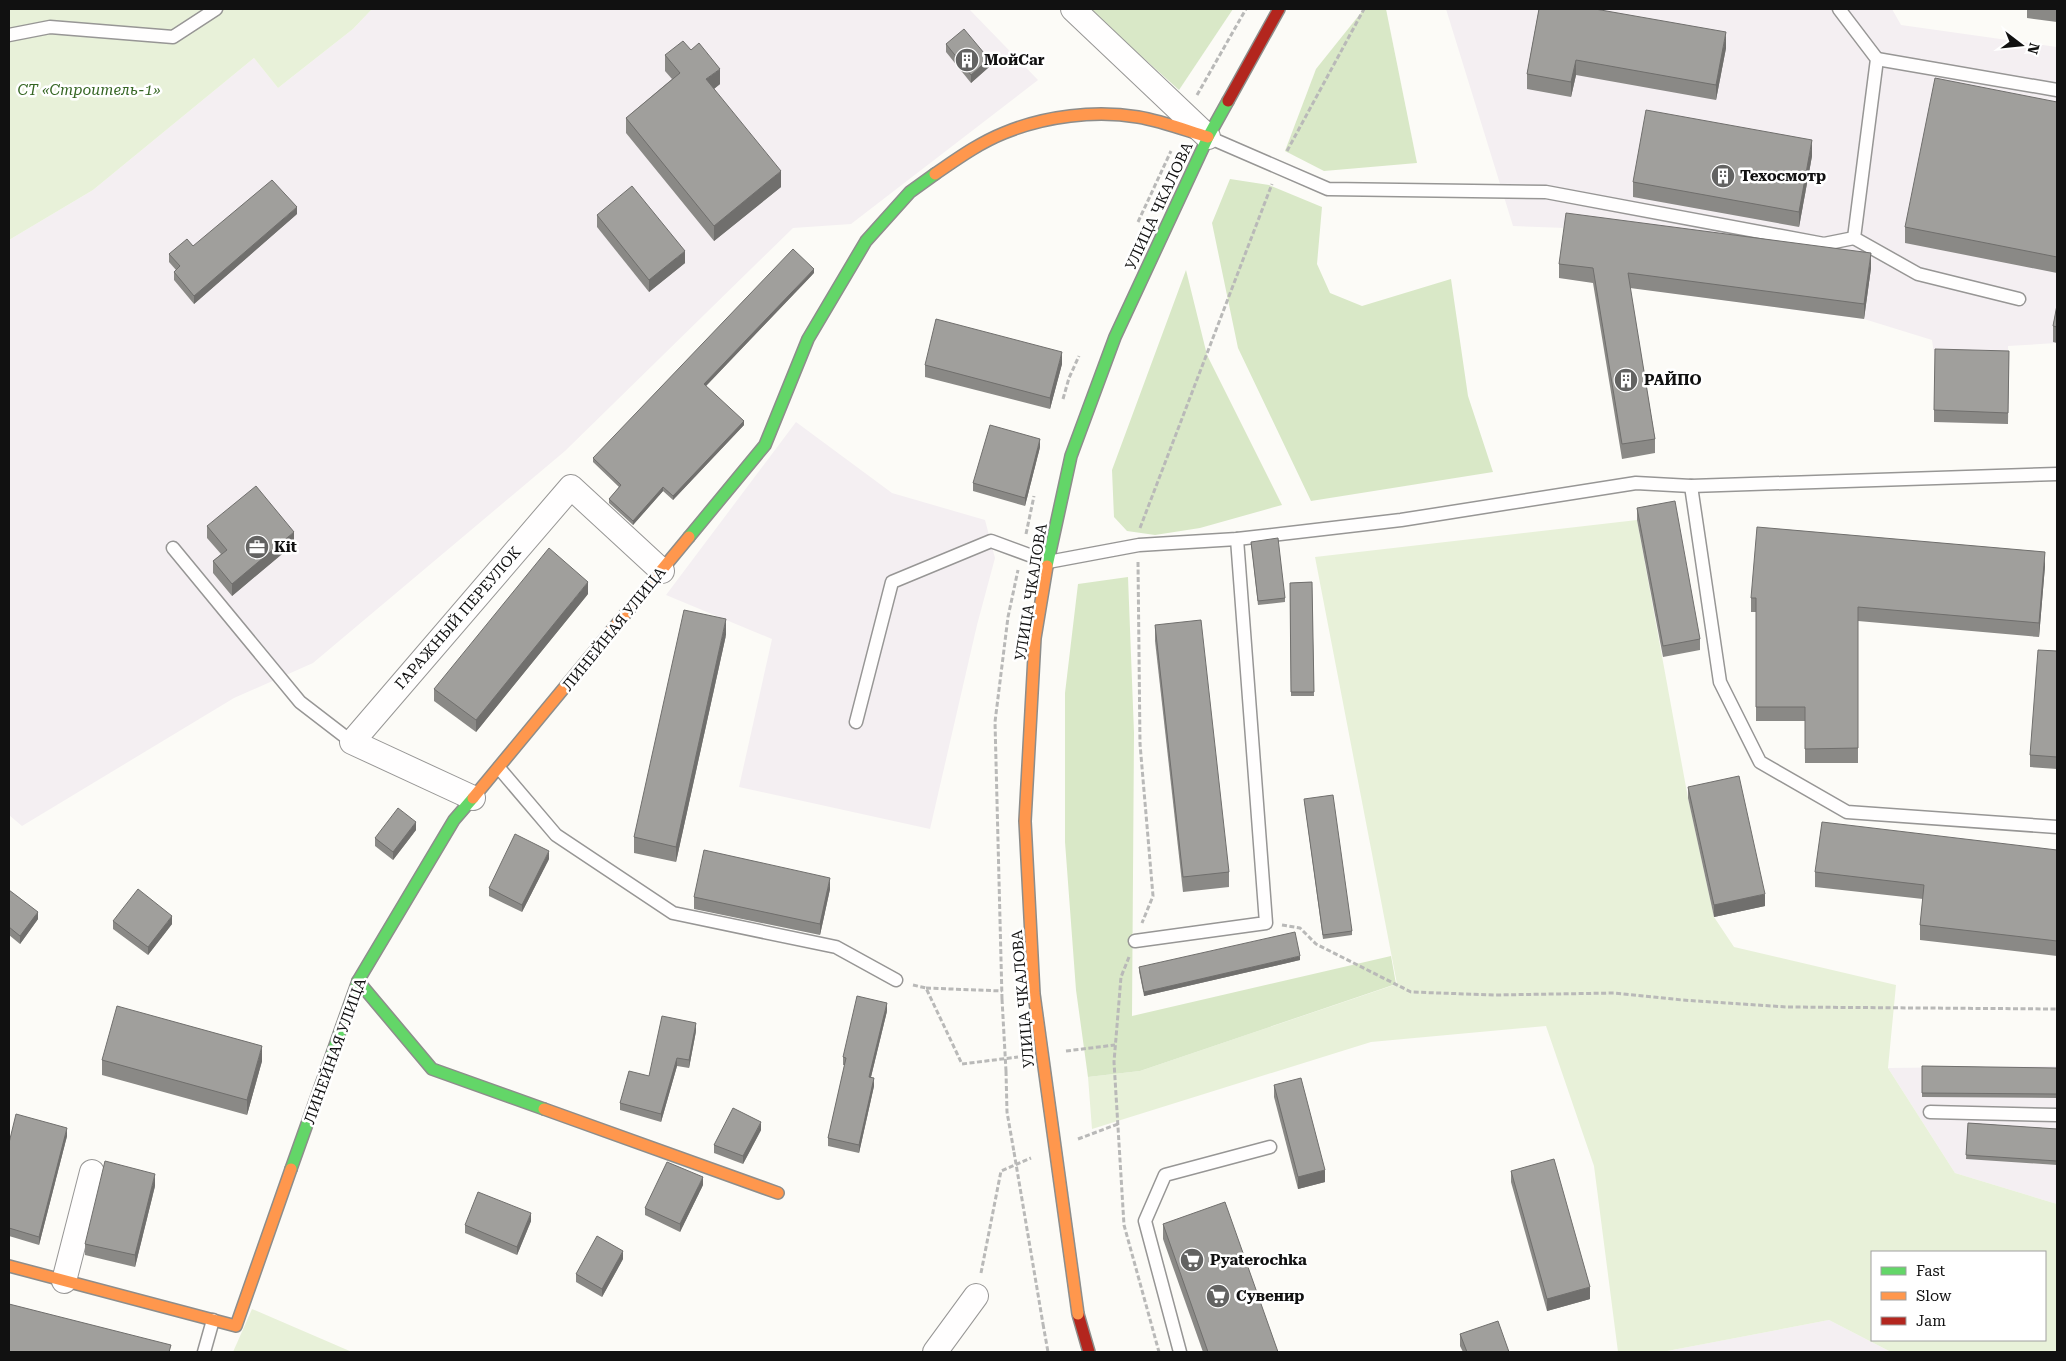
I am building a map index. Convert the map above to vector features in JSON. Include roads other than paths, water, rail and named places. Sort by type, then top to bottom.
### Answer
[{"type":"street","points":[[1073,9],[1208,137]]},
{"type":"street","name":"УЛИЦА ЧКАЛОВА","points":[[1089,1352],[1078,1314],[1034,994],[1025,821],[1035,638],[1048,562],[1071,456],[1116,337],[1208,137],[1279,9]]},
{"type":"street","name":"ЛИНЕЙНАЯ УЛИЦА","points":[[9,1266],[236,1326],[358,981],[454,820],[765,445],[808,339],[866,242],[910,192],[961,156],[1004,133],[1051,119],[1094,114],[1139,117],[1208,137]]},
{"type":"street","name":"ГАРАЖНЫЙ ПЕРЕУЛОК","points":[[352,742],[572,487],[662,571]]},
{"type":"street","points":[[352,742],[473,798]]},
{"type":"street","points":[[358,981],[432,1069],[778,1193]]},
{"type":"street","points":[[64,1281],[92,1172]]},
{"type":"street","points":[[935,1352],[976,1296]]},
{"type":"lane","points":[[9,35],[50,27],[173,37],[216,9]]},
{"type":"lane","points":[[1839,9],[1878,58],[2057,90]]},
{"type":"lane","points":[[1854,238],[1878,58]]},
{"type":"lane","points":[[1208,137],[1328,189],[1546,192],[1824,244],[1854,238],[1918,274],[2019,299]]},
{"type":"lane","points":[[856,722],[892,582],[991,541],[1048,562],[1139,545],[1237,539],[1400,520],[1636,483],[1691,486],[2057,474]]},
{"type":"lane","points":[[1691,486],[1720,682],[1760,762],[1847,812],[2057,827]]},
{"type":"lane","points":[[1135,941],[1266,923],[1237,539]]},
{"type":"lane","points":[[173,548],[300,702],[352,742]]},
{"type":"lane","points":[[499,768],[556,835],[673,913],[836,947],[896,980]]},
{"type":"lane","points":[[1930,1112],[2057,1115]]},
{"type":"lane","points":[[1180,1352],[1145,1221],[1165,1175],[1270,1147]]},
{"type":"lane","points":[[204,1352],[213,1320]]},
{"type":"place","name":"МойCar","points":[[967,60]]},
{"type":"place","name":"Техосмотр","points":[[1723,176]]},
{"type":"place","name":"РАЙПО","points":[[1626,380]]},
{"type":"place","name":"Kit","points":[[257,547]]},
{"type":"place","name":"Pyaterochka","points":[[1192,1260]]},
{"type":"place","name":"Сувенир","points":[[1218,1296]]},
{"type":"park label","name":"СТ «Строитель-1»","points":[[89,90]]}]
